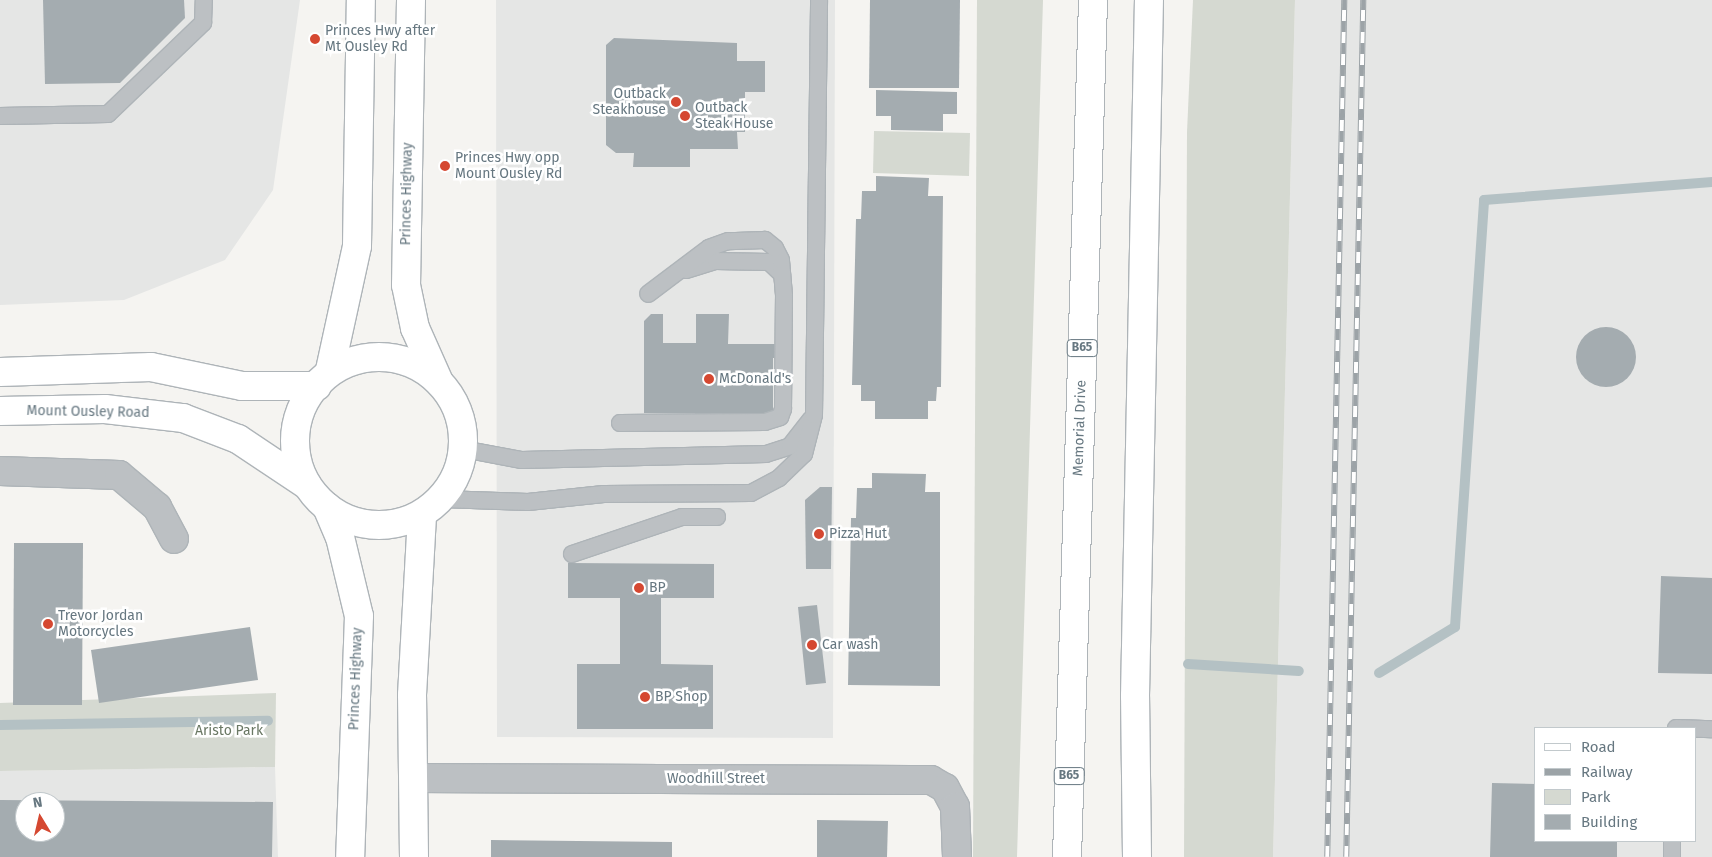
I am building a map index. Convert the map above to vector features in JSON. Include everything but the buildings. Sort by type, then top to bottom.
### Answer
[{"type":"main road","points":[[0,372],[151,367],[242,386],[323,378],[362,359],[390,358],[416,366],[439,382],[454,401],[462,424],[464,449],[457,476],[432,506],[399,523],[373,525],[348,519],[326,507],[307,485],[297,458],[295,432],[302,408],[323,378],[357,246],[361,0]]},
{"type":"main road","name":"Princes Highway","points":[[410,0],[406,285],[414,328],[439,382]]},
{"type":"main road","name":"Memorial Drive","points":[[1067,857],[1093,0]]},
{"type":"main road","points":[[1137,857],[1136,686],[1149,0]]},
{"type":"main road","name":"Mount Ousley Road","points":[[0,411],[105,409],[182,418],[238,439],[307,485]]},
{"type":"main road","points":[[414,857],[412,695],[432,506]]},
{"type":"main road","name":"Princes Highway","points":[[326,507],[343,545],[359,616],[350,857]]},
{"type":"street","points":[[0,470],[118,475],[157,507],[174,539]]},
{"type":"street","name":"Woodhill Street","points":[[413,778],[931,780],[945,788],[955,807],[957,857]]},
{"type":"lane","points":[[0,116],[108,114],[204,23],[204,0]]},
{"type":"lane","points":[[432,506],[528,502],[604,494],[751,492],[779,478],[804,454],[814,415],[819,0]]},
{"type":"lane","points":[[620,423],[765,422],[780,417],[781,260],[765,240],[728,240],[709,248],[648,294]]},
{"type":"lane","points":[[679,272],[716,262],[769,262],[782,274]]},
{"type":"lane","points":[[464,449],[522,460],[766,454],[790,446],[814,415]]},
{"type":"lane","points":[[572,554],[682,517],[717,517]]},
{"type":"lane","points":[[1697,729],[1712,729]]},
{"type":"lane","points":[[1672,842],[1672,857]]},
{"type":"shaded area","points":[[0,0],[300,0],[273,190],[225,260],[124,300],[0,305]]},
{"type":"shaded area","points":[[496,0],[835,0],[833,738],[497,737]]},
{"type":"shaded area","points":[[1295,0],[1712,0],[1712,857],[1273,857]]},
{"type":"shaded area","points":[[275,767],[278,857],[0,857],[0,771]]},
{"type":"green space","points":[[977,0],[1043,0],[1017,857],[973,857]]},
{"type":"green space","points":[[1193,0],[1295,0],[1273,857],[1184,857],[1187,132]]},
{"type":"green space","points":[[874,131],[970,133],[969,176],[873,173]]},
{"type":"green space","name":"Aristo Park","points":[[276,693],[275,767],[0,771],[0,703]]},
{"type":"waterway","points":[[1379,673],[1455,627],[1484,200],[1712,182]]},
{"type":"waterway","points":[[1188,664],[1299,671]]},
{"type":"waterway","points":[[0,725],[268,721]]},
{"type":"railway","points":[[1327,857],[1344,0]]},
{"type":"railway","points":[[1346,857],[1363,0]]},
{"type":"place","name":"Princes Hwy after Mt Ousley Rd","points":[[315,39]]},
{"type":"place","name":"Outback Steakhouse","points":[[676,102]]},
{"type":"place","name":"Outback Steak House","points":[[685,116]]},
{"type":"place","name":"Princes Hwy opp Mount Ousley Rd","points":[[445,166]]},
{"type":"place","name":"McDonald's","points":[[709,379]]},
{"type":"place","name":"Pizza Hut","points":[[819,534]]},
{"type":"place","name":"BP","points":[[639,588]]},
{"type":"place","name":"Trevor Jordan Motorcycles","points":[[48,624]]},
{"type":"place","name":"Car wash","points":[[812,645]]},
{"type":"place","name":"BP Shop","points":[[645,697]]}]
